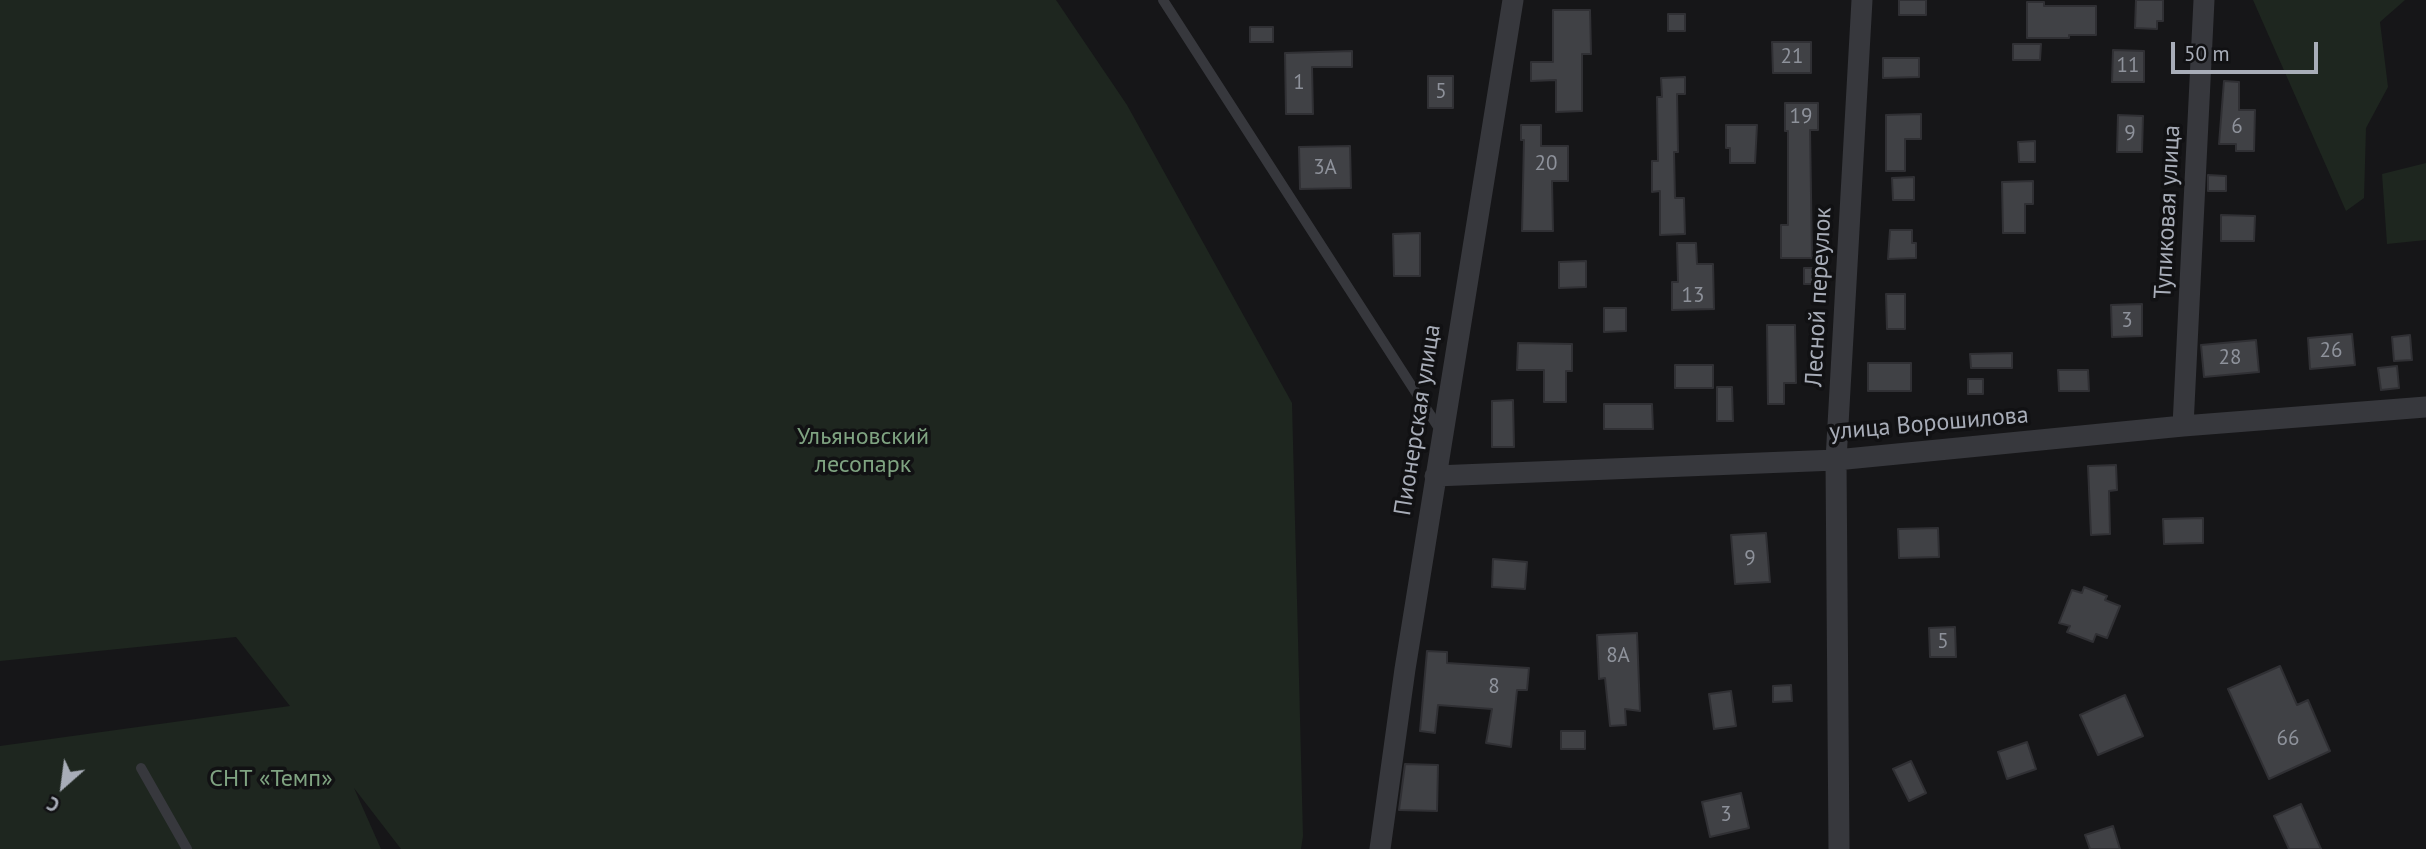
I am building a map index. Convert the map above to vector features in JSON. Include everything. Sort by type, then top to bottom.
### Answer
[{"type":"street","name":"Пионерская улица","points":[[1380,849],[1435,476],[1513,0]]},
{"type":"street","name":"Лесной переулок","points":[[1839,849],[1836,460],[1862,0]]},
{"type":"street","name":"Тупиковая улица","points":[[2183,426],[2204,0]]},
{"type":"street","name":"улица Ворошилова","points":[[1435,476],[1836,460],[2183,426],[2426,407]]},
{"type":"lane","points":[[1163,0],[1442,433]]},
{"type":"lane","points":[[141,768],[187,849]]},
{"type":"green space","name":"Ульяновский лесопарк","points":[[0,0],[1056,0],[1127,105],[1292,403],[1303,836],[1301,849],[401,849],[354,788],[381,849],[0,849],[0,746],[290,706],[236,637],[0,661]]},
{"type":"green space","points":[[2253,0],[2405,0],[2380,22],[2388,87],[2366,128],[2364,198],[2346,211]]},
{"type":"green space","points":[[2426,163],[2426,240],[2387,244],[2382,174]]},
{"type":"building","points":[[1899,0],[1926,0],[1926,15],[1899,15]]},
{"type":"building","points":[[2136,0],[2163,0],[2163,21],[2157,21],[2157,29],[2135,28]]},
{"type":"building","points":[[2027,2],[2044,2],[2044,6],[2096,6],[2096,35],[2027,38]]},
{"type":"building","points":[[1553,10],[1590,10],[1591,54],[1582,54],[1582,111],[1556,112],[1556,80],[1531,81],[1531,62],[1553,62]]},
{"type":"building","points":[[1668,14],[1685,14],[1685,31],[1668,31]]},
{"type":"building","points":[[1250,27],[1273,27],[1273,42],[1250,42]]},
{"type":"building","points":[[1772,42],[1811,42],[1811,73],[1773,73]]},
{"type":"building","points":[[2013,44],[2041,44],[2040,60],[2013,60]]},
{"type":"building","points":[[2113,50],[2144,51],[2144,82],[2112,82]]},
{"type":"building","points":[[1352,51],[1352,67],[1312,67],[1313,114],[1286,114],[1285,53]]},
{"type":"building","points":[[1883,58],[1919,58],[1919,77],[1883,78]]},
{"type":"building","points":[[1428,76],[1453,76],[1453,108],[1428,108]]},
{"type":"building","points":[[1685,77],[1685,94],[1677,94],[1678,152],[1674,152],[1675,198],[1684,198],[1685,234],[1660,235],[1660,191],[1652,192],[1652,161],[1658,161],[1657,97],[1662,97],[1661,78]]},
{"type":"building","points":[[2224,81],[2239,82],[2239,110],[2255,110],[2254,151],[2236,151],[2236,144],[2219,144]]},
{"type":"building","points":[[1785,103],[1818,103],[1818,130],[1810,130],[1812,258],[1781,258],[1781,225],[1788,225],[1788,131],[1785,131]]},
{"type":"building","points":[[1921,114],[1921,139],[1905,139],[1905,171],[1886,171],[1886,115]]},
{"type":"building","points":[[2118,115],[2143,116],[2142,152],[2117,152]]},
{"type":"building","points":[[1521,125],[1541,125],[1541,146],[1568,146],[1568,181],[1552,181],[1553,231],[1522,231],[1524,140],[1521,140]]},
{"type":"building","points":[[1726,125],[1757,125],[1755,163],[1730,163],[1730,148],[1726,148]]},
{"type":"building","points":[[2035,141],[2035,162],[2019,162],[2018,142]]},
{"type":"building","points":[[1350,146],[1351,188],[1300,189],[1299,147]]},
{"type":"building","points":[[2208,175],[2226,176],[2226,191],[2208,191]]},
{"type":"building","points":[[1914,177],[1914,200],[1893,200],[1892,178]]},
{"type":"building","points":[[2033,181],[2033,204],[2025,204],[2025,233],[2003,233],[2002,182]]},
{"type":"building","points":[[2221,215],[2255,216],[2254,241],[2221,241]]},
{"type":"building","points":[[1890,230],[1912,230],[1912,243],[1916,243],[1916,258],[1888,259]]},
{"type":"building","points":[[1420,233],[1420,276],[1394,276],[1393,234]]},
{"type":"building","points":[[1677,243],[1696,243],[1697,264],[1713,264],[1714,309],[1672,310],[1672,282],[1678,282]]},
{"type":"building","points":[[1586,261],[1586,287],[1559,288],[1559,262]]},
{"type":"building","points":[[1804,268],[1820,268],[1820,284],[1804,284]]},
{"type":"building","points":[[1886,294],[1905,294],[1905,329],[1887,329]]},
{"type":"building","points":[[2142,304],[2142,336],[2112,337],[2111,305]]},
{"type":"building","points":[[1604,308],[1626,308],[1626,331],[1604,332]]},
{"type":"building","points":[[1767,325],[1795,325],[1796,383],[1784,383],[1784,404],[1768,404]]},
{"type":"building","points":[[2352,334],[2355,365],[2310,369],[2308,338]]},
{"type":"building","points":[[2410,335],[2412,360],[2394,361],[2392,337]]},
{"type":"building","points":[[2256,340],[2259,372],[2204,377],[2201,345]]},
{"type":"building","points":[[1518,343],[1572,344],[1572,371],[1566,371],[1566,402],[1544,402],[1544,370],[1517,370]]},
{"type":"building","points":[[2012,353],[2012,368],[1971,368],[1970,354]]},
{"type":"building","points":[[1868,363],[1911,363],[1911,391],[1868,391]]},
{"type":"building","points":[[1675,365],[1713,365],[1713,388],[1675,388]]},
{"type":"building","points":[[2397,366],[2399,388],[2381,390],[2378,368]]},
{"type":"building","points":[[2058,370],[2088,370],[2089,391],[2059,391]]},
{"type":"building","points":[[1968,379],[1983,379],[1983,394],[1968,394]]},
{"type":"building","points":[[1717,387],[1732,387],[1733,421],[1717,421]]},
{"type":"building","points":[[1513,400],[1514,447],[1492,447],[1492,401]]},
{"type":"building","points":[[1604,404],[1652,404],[1653,429],[1604,429]]},
{"type":"building","points":[[2116,465],[2117,490],[2109,491],[2110,534],[2091,535],[2088,466]]},
{"type":"building","points":[[2203,518],[2203,543],[2164,544],[2163,519]]},
{"type":"building","points":[[1938,528],[1939,557],[1899,558],[1898,529]]},
{"type":"building","points":[[1766,533],[1770,582],[1735,584],[1731,535]]},
{"type":"building","points":[[1493,559],[1527,562],[1525,589],[1492,587]]},
{"type":"building","points":[[2084,587],[2107,596],[2105,600],[2120,606],[2107,638],[2096,634],[2093,642],[2067,632],[2070,626],[2059,623],[2072,590],[2082,593]]},
{"type":"building","points":[[1955,627],[1956,657],[1930,657],[1929,628]]},
{"type":"building","points":[[1637,633],[1640,711],[1625,709],[1626,725],[1610,726],[1605,678],[1599,679],[1597,635]]},
{"type":"building","points":[[1427,651],[1447,652],[1447,663],[1529,668],[1527,690],[1517,690],[1511,747],[1486,743],[1492,709],[1438,705],[1435,733],[1420,731]]},
{"type":"building","points":[[2280,666],[2297,705],[2308,700],[2330,751],[2269,779],[2228,689]]},
{"type":"building","points":[[1791,685],[1792,701],[1773,702],[1773,686]]},
{"type":"building","points":[[1731,691],[1736,726],[1714,729],[1709,694]]},
{"type":"building","points":[[2125,695],[2143,736],[2098,755],[2080,715]]},
{"type":"building","points":[[1561,731],[1585,731],[1585,749],[1561,749]]},
{"type":"building","points":[[2027,742],[2036,769],[2007,779],[1998,752]]},
{"type":"building","points":[[1911,761],[1926,793],[1909,801],[1893,769]]},
{"type":"building","points":[[1405,764],[1438,765],[1437,811],[1399,810]]},
{"type":"building","points":[[1741,793],[1749,828],[1710,837],[1702,802]]},
{"type":"building","points":[[2301,804],[2321,849],[2289,849],[2274,816]]},
{"type":"building","points":[[2113,826],[2120,849],[2090,849],[2085,835]]},
{"type":"park label","name":"СНТ «Темп»","points":[[271,779]]}]
